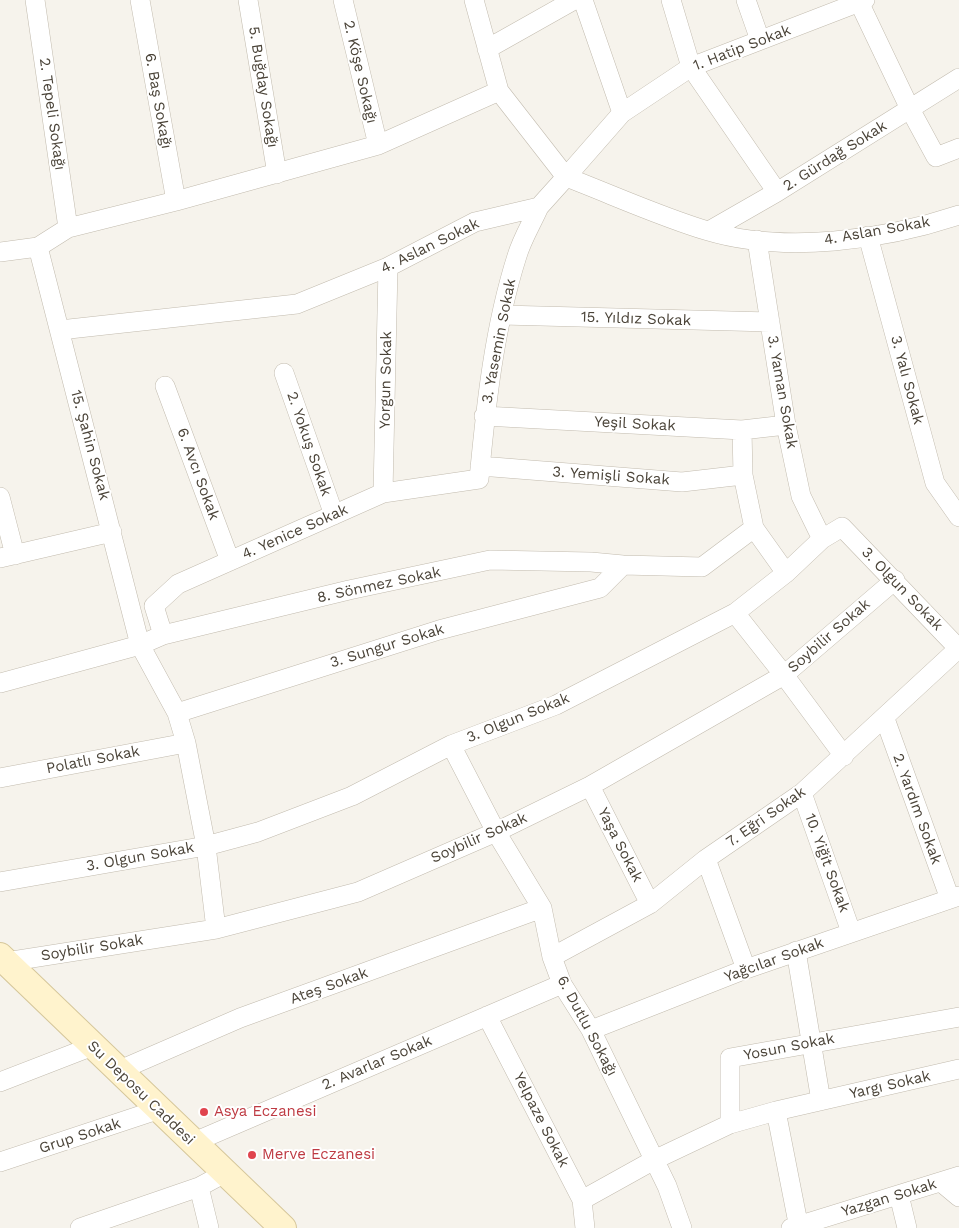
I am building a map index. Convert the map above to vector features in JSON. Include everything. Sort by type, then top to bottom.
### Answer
[{"type":"main road","name":"Su Deposu Caddesi","points":[[3,959],[120,1070],[192,1143],[283,1228]]},
{"type":"street","name":"2. Tepeli Sokağı","points":[[35,0],[68,228]]},
{"type":"street","name":"6. Baş Sokağı","points":[[140,0],[176,201]]},
{"type":"street","name":"5. Buğday Sokağı","points":[[248,0],[277,174]]},
{"type":"street","name":"2. Köşe Sokağı","points":[[343,0],[378,145]]},
{"type":"street","points":[[474,0],[499,91],[566,177],[539,207]]},
{"type":"street","points":[[487,49],[574,0]]},
{"type":"street","points":[[583,0],[622,113]]},
{"type":"street","points":[[671,0],[691,67],[778,192]]},
{"type":"street","points":[[746,0],[760,40]]},
{"type":"street","points":[[861,1],[910,109],[936,157],[959,148]]},
{"type":"street","name":"1. Hatip Sokak","points":[[566,177],[622,113],[691,67],[861,1]]},
{"type":"street","name":"2. Gürdağ Sokak","points":[[709,232],[778,192],[959,78]]},
{"type":"street","points":[[0,252],[38,246],[68,228],[277,174],[378,145],[499,91]]},
{"type":"street","name":"4. Aslan Sokak","points":[[566,177],[709,232],[757,240],[809,243],[868,236],[958,219]]},
{"type":"street","name":"4. Aslan Sokak","points":[[60,330],[297,304],[388,267],[475,222],[539,207]]},
{"type":"street","name":"3. Yasemin Sokak","points":[[479,473],[484,416],[502,315],[517,255],[539,207]]},
{"type":"street","name":"3. Yalı Sokak","points":[[868,236],[935,483],[959,517]]},
{"type":"street","name":"3. Yaman Sokak","points":[[757,240],[786,425],[801,496],[822,539]]},
{"type":"street","name":"15. Şahin Sokak","points":[[38,246],[140,645],[177,713],[186,743],[206,846],[216,929]]},
{"type":"street","name":"Yorgun Sokak","points":[[383,493],[388,267]]},
{"type":"street","name":"15. Yıldız Sokak","points":[[502,315],[770,322]]},
{"type":"street","name":"2. Yokuş Sokak","points":[[284,373],[334,515]]},
{"type":"street","name":"6. Avcı Sokak","points":[[165,386],[230,561]]},
{"type":"street","name":"Yeşil Sokak","points":[[484,416],[742,430],[786,425]]},
{"type":"street","points":[[742,430],[742,475],[754,528],[786,573]]},
{"type":"street","name":"4. Yenice Sokak","points":[[163,636],[154,606],[178,584],[383,493],[479,473]]},
{"type":"street","name":"3. Yemişli Sokak","points":[[479,473],[682,482],[742,475]]},
{"type":"street","points":[[0,497],[8,556],[112,532]]},
{"type":"street","name":"3. Olgun Sokak","points":[[0,882],[206,846],[258,832],[352,796],[451,745],[556,706],[735,613],[786,573],[822,539],[842,527],[959,648]]},
{"type":"street","name":"8. Sönmez Sokak","points":[[0,683],[140,645],[163,636],[349,590],[490,560],[702,567],[754,528]]},
{"type":"street","name":"3. Sungur Sokak","points":[[177,713],[439,630],[600,588],[623,565]]},
{"type":"street","name":"Soybilir Sokak","points":[[3,959],[216,929],[358,892],[496,832],[590,786],[784,675],[895,580]]},
{"type":"street","points":[[735,613],[844,756]]},
{"type":"street","name":"7. Eğri Sokak","points":[[552,957],[650,904],[706,859],[802,793],[959,648]]},
{"type":"street","name":"2. Yardım Sokak","points":[[885,718],[954,897]]},
{"type":"street","name":"Polatlı Sokak","points":[[0,778],[186,743]]},
{"type":"street","name":"6. Dutlu Sokağı","points":[[451,745],[496,832],[542,908],[552,957],[562,984],[591,1030],[668,1186],[682,1228]]},
{"type":"street","name":"Yaşa Sokak","points":[[590,786],[650,904]]},
{"type":"street","name":"10. Yiğit Sokak","points":[[802,793],[851,932]]},
{"type":"street","points":[[706,859],[746,969]]},
{"type":"street","name":"Yağcılar Sokak","points":[[591,1030],[746,969],[954,897]]},
{"type":"street","name":"Ateş Sokak","points":[[120,1070],[240,1018],[542,908]]},
{"type":"street","points":[[796,951],[821,1101]]},
{"type":"street","name":"2. Avarlar Sokak","points":[[192,1143],[562,984]]},
{"type":"street","name":"Yelpaze Sokak","points":[[487,1016],[582,1200],[585,1228]]},
{"type":"street","name":"Yosun Sokak","points":[[730,1124],[730,1058],[959,1017]]},
{"type":"street","points":[[0,1082],[93,1046]]},
{"type":"street","name":"Yargı Sokak","points":[[730,1124],[776,1111],[959,1069]]},
{"type":"street","name":"Grup Sokak","points":[[0,1162],[160,1109]]},
{"type":"street","points":[[776,1111],[796,1227]]},
{"type":"street","points":[[582,1200],[654,1160],[730,1124]]},
{"type":"street","points":[[80,1228],[199,1187],[225,1173]]},
{"type":"street","name":"Yazgan Sokak","points":[[796,1227],[959,1176]]},
{"type":"street","points":[[941,1182],[959,1197]]},
{"type":"street","points":[[199,1187],[209,1228]]},
{"type":"street","points":[[899,1195],[907,1228]]},
{"type":"place","name":"Asya Eczanesi","points":[[204,1112]]},
{"type":"place","name":"Merve Eczanesi","points":[[252,1155]]}]
